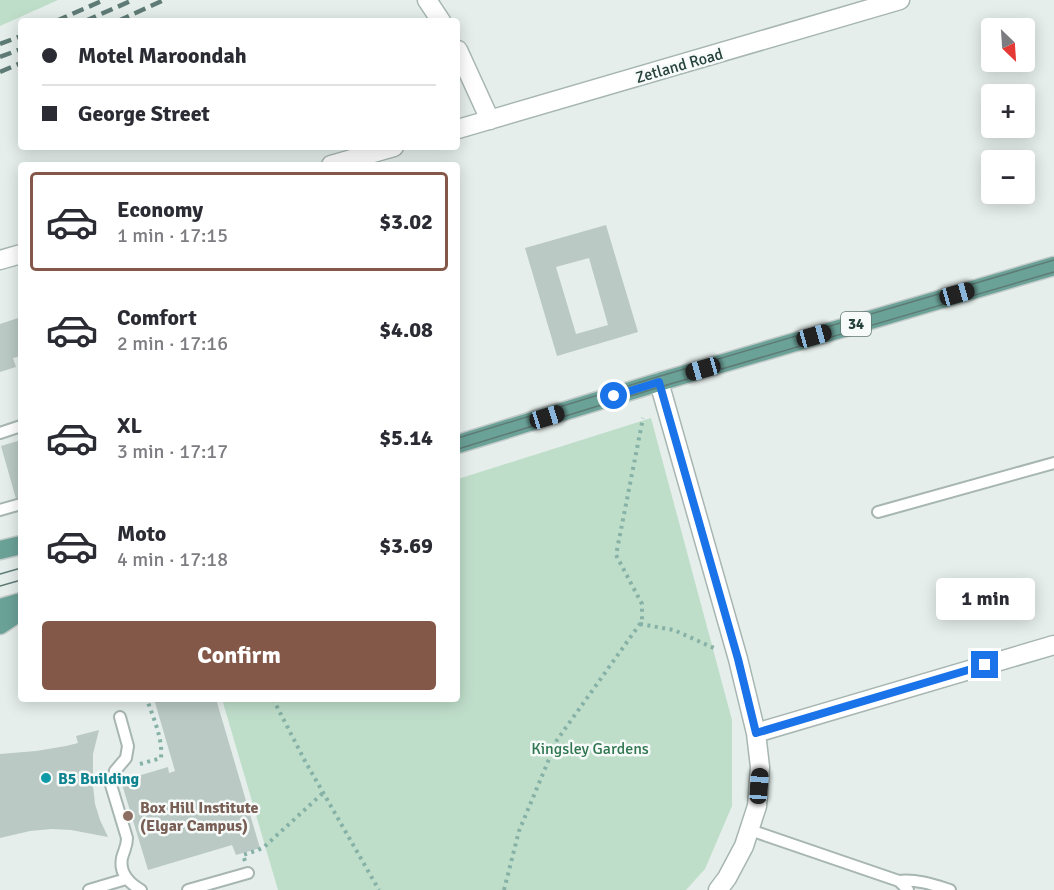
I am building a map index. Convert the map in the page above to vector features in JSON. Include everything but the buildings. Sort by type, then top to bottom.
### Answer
[{"type":"main road","name":"34","points":[[460,443],[659,382],[1054,266]]},
{"type":"main road","points":[[0,550],[18,546]]},
{"type":"main road","points":[[0,608],[18,603]]},
{"type":"main road","points":[[0,625],[18,613]]},
{"type":"street","points":[[427,0],[439,18]]},
{"type":"street","name":"Zetland Road","points":[[460,128],[900,0]]},
{"type":"street","points":[[460,54],[490,120]]},
{"type":"street","points":[[342,162],[384,150]]},
{"type":"street","points":[[0,260],[18,255]]},
{"type":"street","points":[[659,382],[738,659],[756,733],[760,766],[757,806],[750,830],[727,878],[718,890]]},
{"type":"street","points":[[756,733],[1054,645]]},
{"type":"lane","points":[[0,434],[18,427]]},
{"type":"lane","points":[[878,512],[1054,463]]},
{"type":"lane","points":[[0,510],[18,505]]},
{"type":"lane","points":[[120,717],[128,746],[126,758],[115,771],[111,784],[127,838],[127,847],[122,859],[123,870],[126,879],[141,890]]},
{"type":"lane","points":[[750,830],[899,881],[928,883],[950,890]]},
{"type":"lane","points":[[188,890],[248,873]]},
{"type":"lane","points":[[89,890],[126,879]]},
{"type":"lane","points":[[899,881],[908,890]]},
{"type":"path","points":[[504,890],[519,831],[557,740],[642,621],[642,604],[616,555],[643,418]]},
{"type":"path","points":[[640,624],[674,630],[738,659]]},
{"type":"path","points":[[115,771],[161,758],[160,738],[148,702]]},
{"type":"path","points":[[275,702],[305,762],[379,890]]},
{"type":"path","points":[[258,850],[323,793]]},
{"type":"green space","points":[[0,0],[58,0],[0,26]]},
{"type":"green space","name":"Kingsley Gardens","points":[[651,418],[732,720],[732,806],[705,869],[686,890],[278,890],[223,702],[460,702],[460,478]]},
{"type":"tram line","points":[[460,437],[1054,260]]},
{"type":"tram line","points":[[460,448],[660,387],[1054,272]]},
{"type":"tram line","points":[[0,574],[18,569]]},
{"type":"tram line","points":[[0,586],[18,581]]},
{"type":"railway","points":[[63,18],[104,0]]},
{"type":"railway","points":[[92,18],[133,0]]},
{"type":"railway","points":[[125,18],[164,0]]},
{"type":"railway","points":[[0,44],[18,37]]},
{"type":"railway","points":[[0,57],[18,50]]},
{"type":"railway","points":[[0,72],[18,64]]},
{"type":"place","name":"B5 Building","points":[[46,778]]},
{"type":"place","name":"Box Hill Institute (Elgar Campus)","points":[[128,816]]},
{"type":"route","points":[[614,396],[659,382],[738,659],[756,733],[985,665]]}]
